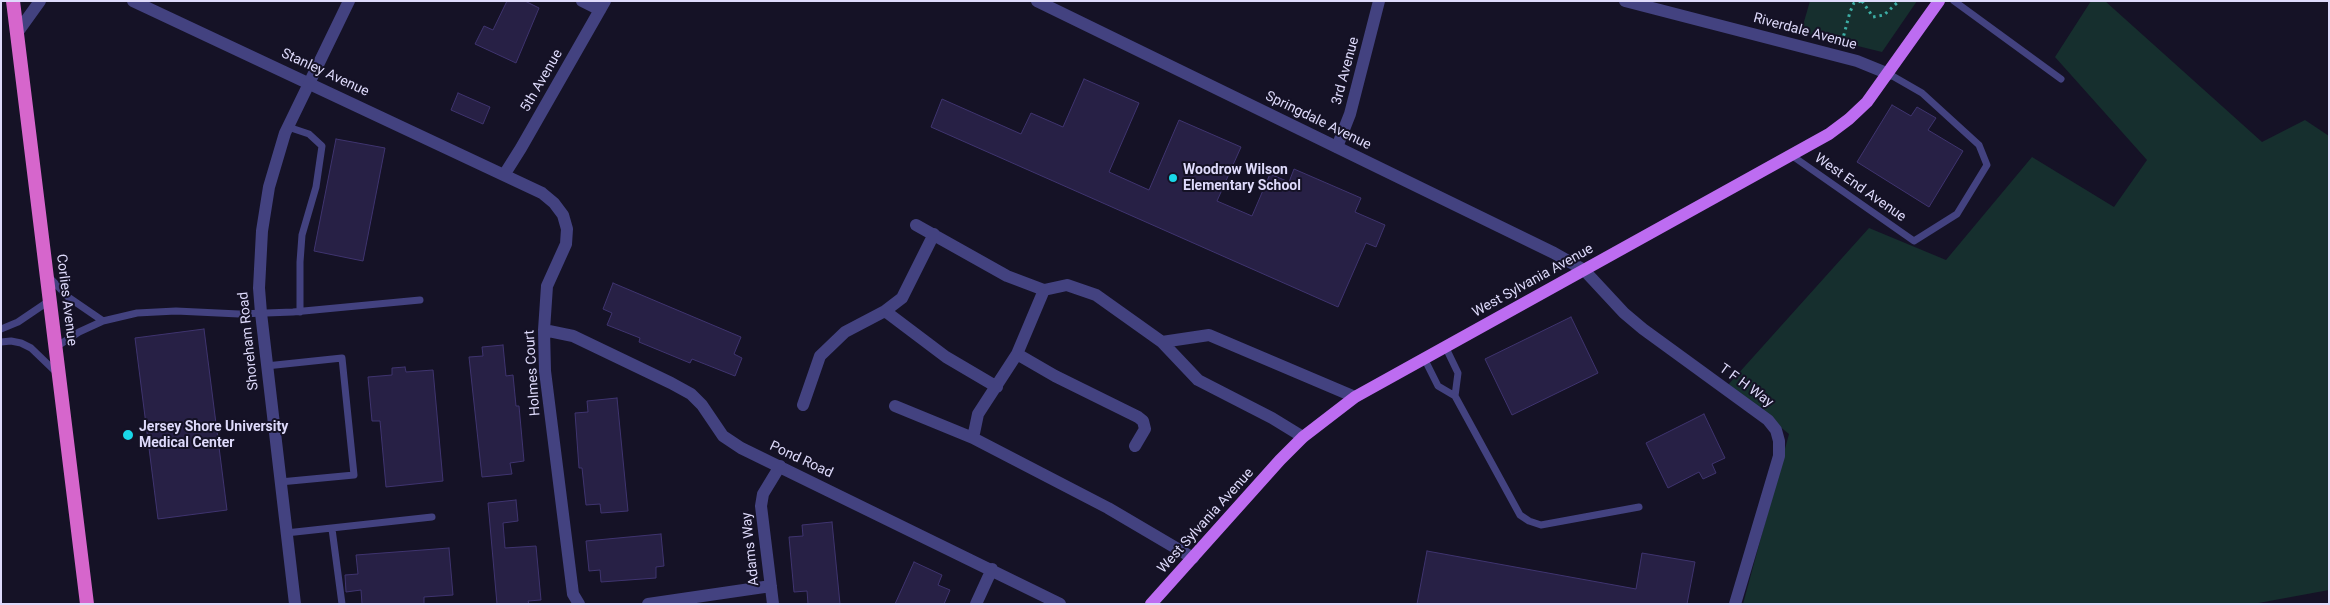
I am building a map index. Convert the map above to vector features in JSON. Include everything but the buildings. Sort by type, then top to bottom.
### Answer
[{"type":"highway","name":"Corlies Avenue","points":[[13,1],[87,604]]},
{"type":"main road","name":"West Sylvania Avenue","points":[[1151,604],[1280,460],[1304,437],[1355,397],[1829,134],[1867,102],[1889,74],[1939,1]]},
{"type":"street","points":[[17,32],[40,1]]},
{"type":"street","name":"Stanley Avenue","points":[[133,1],[504,174]]},
{"type":"street","name":"Shoreham Road","points":[[295,604],[258,288],[262,231],[269,187],[288,127],[349,1]]},
{"type":"street","points":[[582,1],[602,6]]},
{"type":"street","name":"Springdale Avenue","points":[[1037,1],[1554,253],[1584,270]]},
{"type":"street","name":"3rd Avenue","points":[[1337,147],[1350,114],[1379,1]]},
{"type":"street","name":"Riverdale Avenue","points":[[1625,1],[1857,61],[1889,74]]},
{"type":"street","name":"5th Avenue","points":[[504,174],[521,148],[602,6]]},
{"type":"street","name":"Holmes Court","points":[[504,174],[542,193],[554,203],[563,215],[565,222],[566,244],[547,286],[544,330],[545,371],[573,594],[579,604]]},
{"type":"street","points":[[916,224],[1007,276],[1044,290],[1067,285],[1096,294],[1162,342],[1198,380],[1272,418],[1304,437]]},
{"type":"street","points":[[803,406],[820,356],[844,332],[885,311],[902,298],[934,234]]},
{"type":"street","name":"T F H Way","points":[[1584,270],[1624,313],[1643,329],[1768,420],[1776,430],[1779,441],[1779,456],[1735,604]]},
{"type":"street","points":[[973,438],[978,414],[1018,354],[1044,290]]},
{"type":"street","points":[[885,311],[946,357],[997,387]]},
{"type":"street","name":"Pond Road","points":[[544,330],[573,336],[692,394],[702,405],[723,436],[733,444],[992,569],[1060,604]]},
{"type":"street","points":[[1162,342],[1209,335],[1355,397]]},
{"type":"street","points":[[1018,354],[1055,376],[1138,417],[1143,421],[1145,429],[1135,446]]},
{"type":"street","points":[[895,406],[973,438],[1108,508],[1193,558]]},
{"type":"street","name":"Adams Way","points":[[773,604],[761,506],[763,494],[780,466]]},
{"type":"street","points":[[976,604],[992,569]]},
{"type":"street","points":[[648,604],[771,586]]},
{"type":"lane","points":[[1954,1],[2061,79]]},
{"type":"lane","name":"West End Avenue","points":[[1791,154],[1914,241],[1957,214],[1987,165],[1979,145],[1922,93],[1889,74]]},
{"type":"lane","points":[[288,127],[310,134],[322,146],[316,187],[302,236],[300,312]]},
{"type":"lane","points":[[46,273],[68,297],[104,321]]},
{"type":"lane","points":[[56,347],[79,332],[104,321],[137,313],[300,312],[420,300]]},
{"type":"lane","points":[[1,330],[18,322],[50,301]]},
{"type":"lane","points":[[1,342],[21,343],[31,348],[59,375]]},
{"type":"lane","points":[[1445,346],[1458,373],[1456,396]]},
{"type":"lane","points":[[266,366],[342,358],[354,475],[280,482]]},
{"type":"lane","points":[[1424,358],[1438,386],[1456,396],[1520,515],[1529,521],[1541,525],[1639,507]]},
{"type":"lane","points":[[286,533],[432,517]]},
{"type":"lane","points":[[332,529],[342,604]]},
{"type":"path","points":[[1842,43],[1854,4],[1862,1],[1873,17],[1884,15],[1899,1]]},
{"type":"green space","points":[[1810,1],[1917,1],[1882,52],[1801,32]]},
{"type":"green space","points":[[2091,1],[2105,1],[2262,142],[2305,120],[2329,136],[2329,590],[2253,604],[1743,604],[1789,434],[1728,385],[1869,228],[1946,260],[2032,157],[2114,207],[2147,160],[2055,57]]},
{"type":"place","name":"Woodrow Wilson Elementary School","points":[[1173,178]]},
{"type":"place","name":"Jersey Shore University Medical Center","points":[[128,435]]}]
